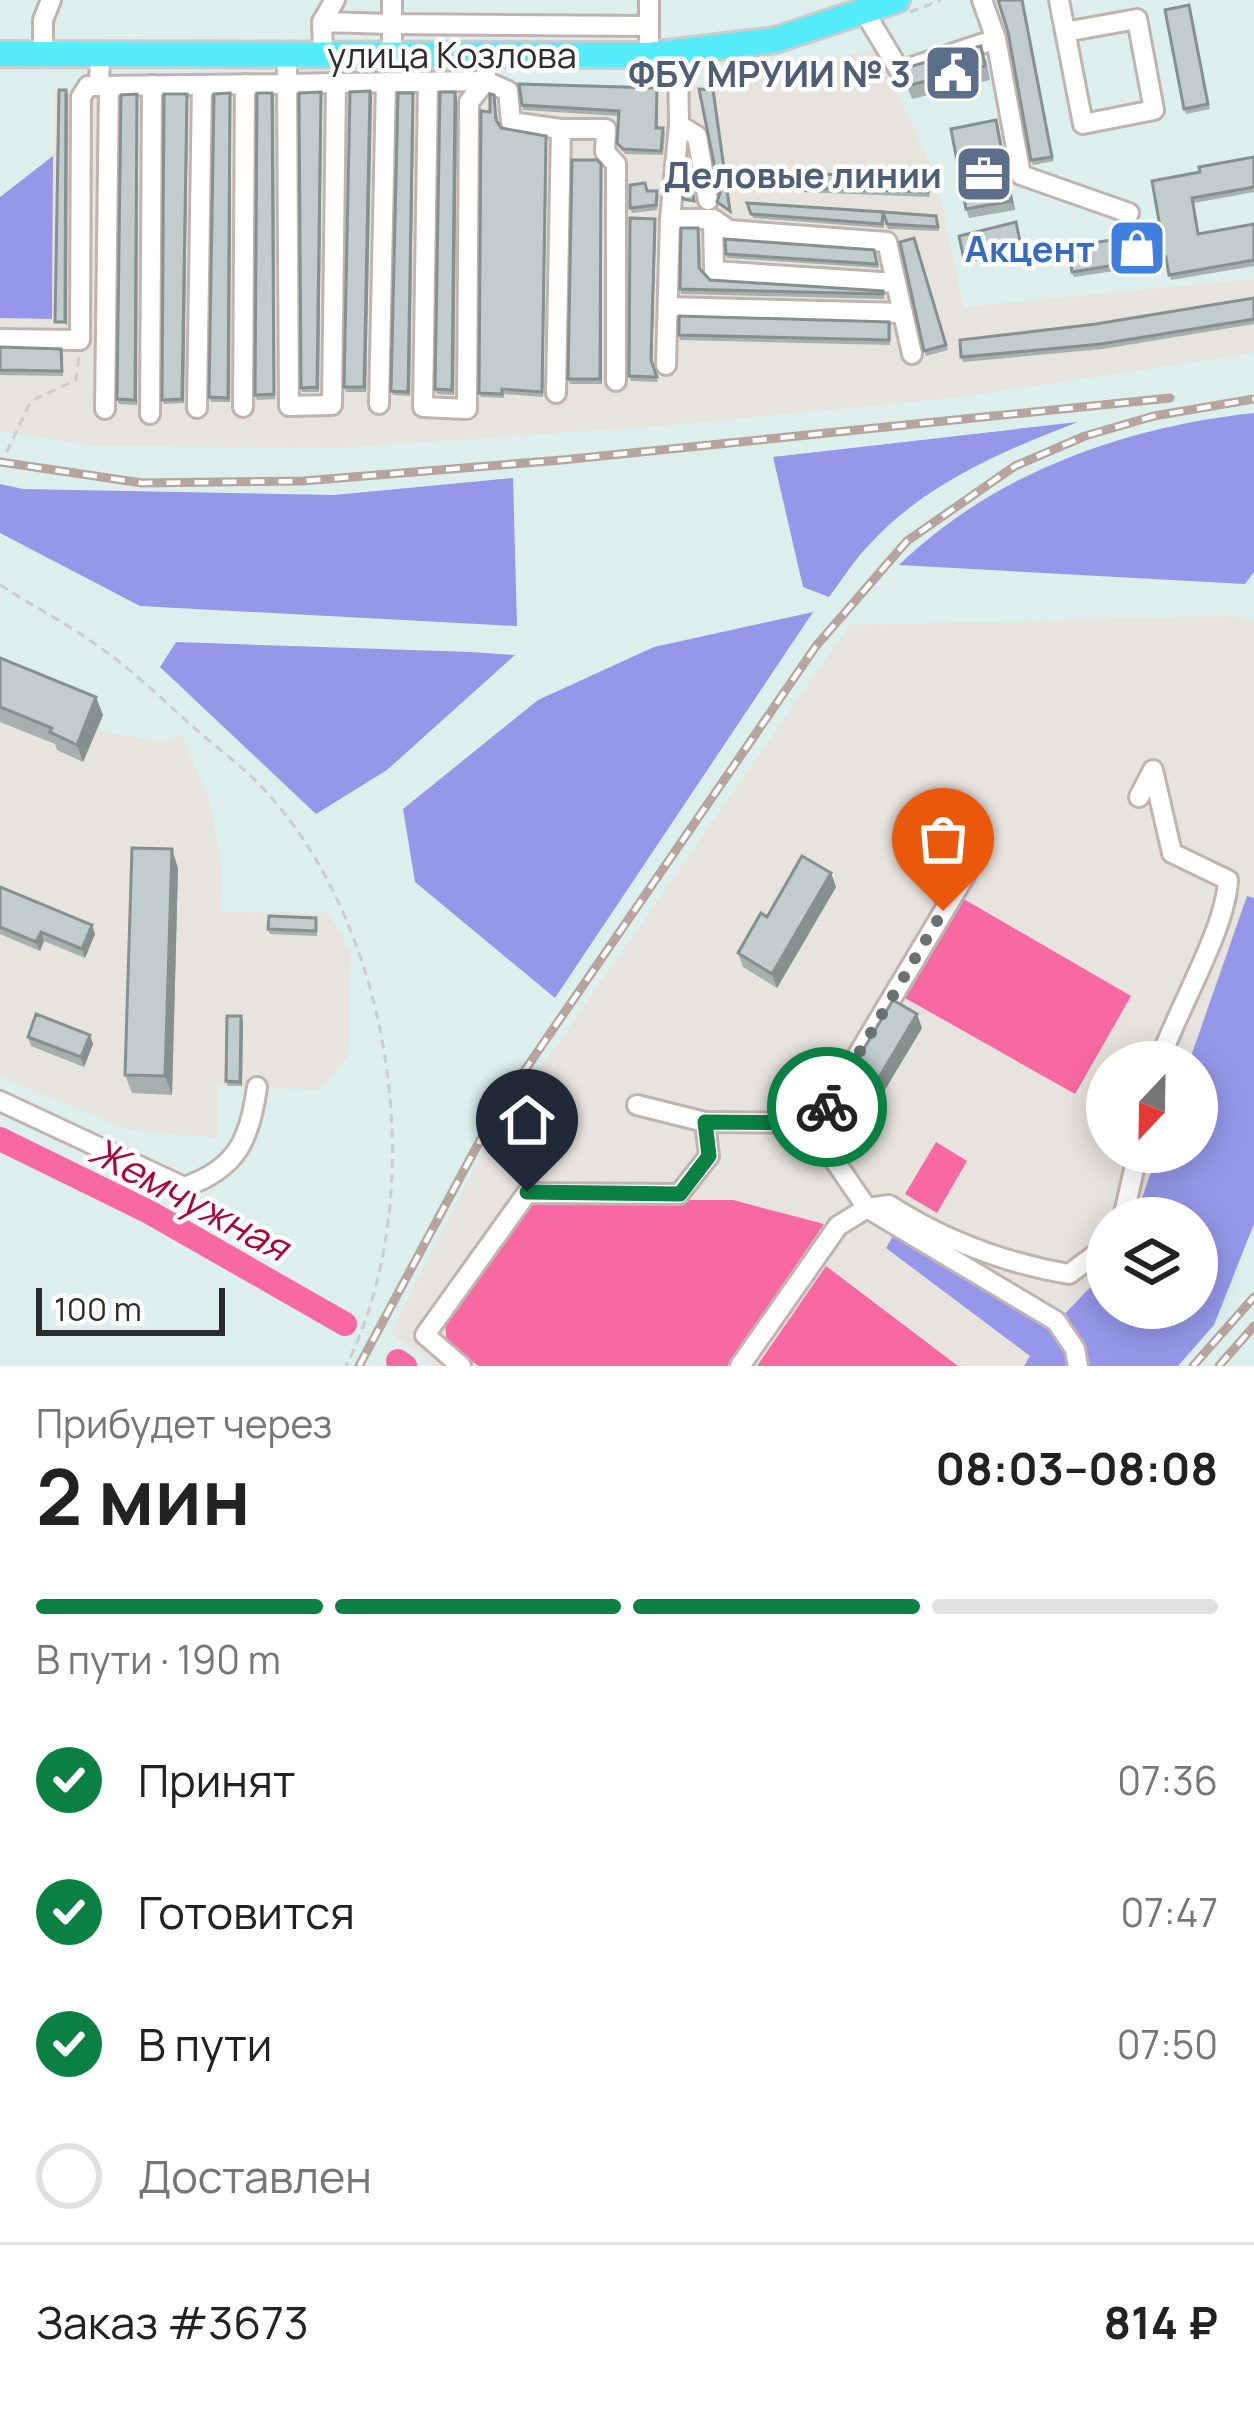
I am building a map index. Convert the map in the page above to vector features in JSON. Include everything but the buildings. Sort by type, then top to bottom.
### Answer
[{"type":"main road","name":"улица Козлова","points":[[0,54],[650,55],[775,40],[897,8]]},
{"type":"lane","points":[[43,54],[43,20],[52,0]]},
{"type":"lane","points":[[323,53],[322,22],[335,0]]},
{"type":"lane","points":[[392,0],[392,53]]},
{"type":"lane","points":[[982,0],[996,39],[1021,175],[1129,213]]},
{"type":"lane","points":[[1059,0],[1065,32],[1083,124],[1154,110],[1137,19],[1065,32]]},
{"type":"lane","points":[[322,22],[392,24],[646,10],[650,55]]},
{"type":"lane","points":[[865,13],[900,71],[996,39]]},
{"type":"lane","points":[[287,53],[289,406],[332,405],[336,83]]},
{"type":"lane","points":[[428,82],[423,406],[467,410],[469,102],[486,81],[486,53]]},
{"type":"lane","points":[[666,365],[670,219],[679,125],[678,53]]},
{"type":"lane","points":[[100,54],[105,409]]},
{"type":"lane","points":[[0,339],[80,340],[81,98],[88,86],[486,81],[508,91],[511,122],[606,129],[605,152],[616,164],[616,381]]},
{"type":"lane","points":[[379,404],[386,82]]},
{"type":"lane","points":[[242,407],[244,84]]},
{"type":"lane","points":[[150,414],[152,85]]},
{"type":"lane","points":[[197,408],[202,85]]},
{"type":"lane","points":[[679,125],[697,136],[710,210],[713,308]]},
{"type":"lane","points":[[556,393],[560,129]]},
{"type":"lane","points":[[670,219],[710,210]]},
{"type":"lane","points":[[710,210],[729,230],[886,242],[912,353]]},
{"type":"lane","points":[[714,271],[896,283]]},
{"type":"lane","points":[[668,307],[903,313]]},
{"type":"lane","points":[[1138,797],[1153,770],[1172,853],[1228,880],[1227,905],[1166,1041]]},
{"type":"lane","points":[[817,1123],[966,874]]},
{"type":"lane","points":[[0,1101],[184,1186],[210,1178],[228,1163],[252,1127],[257,1087]]},
{"type":"lane","points":[[637,1106],[705,1122],[817,1123]]},
{"type":"lane","points":[[461,1366],[425,1335],[527,1192],[680,1194],[709,1156],[705,1122]]},
{"type":"lane","points":[[817,1123],[830,1154],[866,1208],[1056,1321],[1075,1349],[1078,1366]]},
{"type":"lane","points":[[740,1366],[838,1226],[866,1208],[889,1205],[933,1233],[1028,1267],[1069,1274],[1086,1261]]},
{"type":"path","points":[[897,8],[941,0]]},
{"type":"path","points":[[0,466],[31,401],[76,380],[80,340]]},
{"type":"path","points":[[0,586],[103,649],[261,785],[304,842],[344,908],[387,1060],[394,1140],[384,1246],[346,1366]]},
{"type":"shaded area","points":[[877,48],[935,175],[964,307],[1254,279],[1254,353],[954,398],[660,426],[339,448],[95,446],[0,431],[0,318],[52,318],[54,91],[727,84]]},
{"type":"shaded area","points":[[53,156],[52,319],[0,318],[0,197]]},
{"type":"shaded area","points":[[1254,413],[1254,572],[1245,584],[899,565],[976,504],[1063,460],[1157,430]]},
{"type":"shaded area","points":[[1078,422],[993,458],[914,504],[864,551],[829,597],[803,587],[773,457]]},
{"type":"shaded area","points":[[513,478],[517,626],[140,606],[0,533],[0,484],[23,489],[334,495]]},
{"type":"shaded area","points":[[813,612],[555,998],[415,882],[403,809],[538,700],[654,647]]},
{"type":"shaded area","points":[[1231,616],[1254,621],[1254,898],[1247,897],[1196,1041],[1086,1041],[1086,1173],[1151,1173],[1142,1197],[1086,1197],[1086,1291],[1056,1321],[1024,1366],[436,1366],[390,1333],[484,1150],[849,625]]},
{"type":"shaded area","points":[[176,642],[515,655],[387,770],[316,814],[160,667]]},
{"type":"shaded area","points":[[0,673],[103,715],[97,731],[162,742],[181,734],[210,800],[221,863],[220,912],[329,913],[351,953],[348,1058],[319,1090],[218,1086],[217,1138],[130,1130],[0,1077]]},
{"type":"shaded area","points":[[1247,896],[1254,898],[1254,1224],[1218,1315],[1218,1197],[1142,1197],[1151,1173],[1218,1173],[1218,1041],[1196,1041]]},
{"type":"shaded area","points":[[962,898],[1131,996],[1105,1041],[1086,1041],[1086,1075],[1075,1094],[905,998]]},
{"type":"shaded area","points":[[936,1142],[967,1161],[937,1213],[905,1194]]},
{"type":"shaded area","points":[[535,1200],[733,1200],[824,1224],[727,1366],[479,1366],[447,1345],[445,1324]]},
{"type":"shaded area","points":[[893,1236],[1050,1329],[1086,1292],[1086,1329],[1210,1329],[1178,1366],[1024,1366],[1030,1356],[886,1248]]},
{"type":"shaded area","points":[[826,1266],[958,1366],[757,1366]]},
{"type":"waterway","name":"Жемчужная","points":[[0,1139],[149,1212],[345,1324]]},
{"type":"waterway","name":"Жемчужная","points":[[398,1361],[405,1366]]},
{"type":"railway","points":[[0,462],[142,483],[303,481],[562,460],[1170,398]]},
{"type":"railway","points":[[359,1366],[492,1118],[816,646],[907,541],[1015,466],[1085,436],[1154,416],[1254,399]]},
{"type":"railway","points":[[1193,1366],[1254,1297]]},
{"type":"railway","points":[[1219,1366],[1254,1326]]},
{"type":"way so far","points":[[827,1107],[943,911]]},
{"type":"place","name":"ФБУ МРУИИ № 3","points":[[953,73]]},
{"type":"place","name":"Деловые линии","points":[[984,174]]},
{"type":"place","name":"Акцент","points":[[1137,248]]},
{"type":"route","points":[[527,1192],[680,1194],[709,1156],[705,1122],[817,1123],[827,1107]]}]
